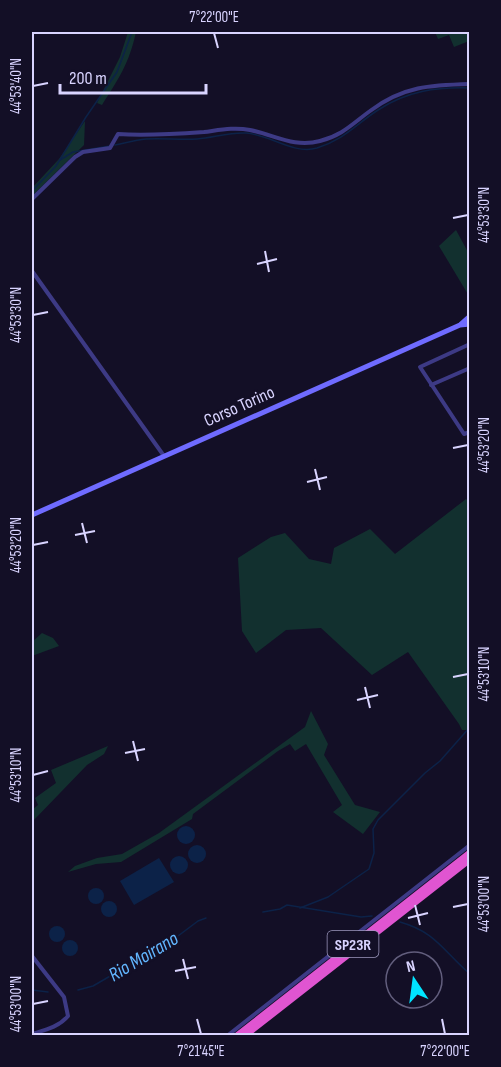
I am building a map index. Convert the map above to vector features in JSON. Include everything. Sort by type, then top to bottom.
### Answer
[{"type":"highway","name":"SP23R","points":[[237,1035],[470,852]]},
{"type":"highway","name":"SP23R","points":[[244,1035],[470,859]]},
{"type":"main road","points":[[460,325],[470,316]]},
{"type":"main road","points":[[460,325],[470,324]]},
{"type":"main road","name":"Corso Torino","points":[[32,514],[460,325]]},
{"type":"street","points":[[32,199],[75,157],[83,152],[111,146],[118,134],[146,135],[231,129],[248,130],[304,144],[346,131],[382,103],[419,87],[433,84],[470,84]]},
{"type":"street","points":[[32,271],[164,456]]},
{"type":"street","points":[[470,344],[421,366],[464,434],[470,432]]},
{"type":"street","points":[[431,385],[470,368]]},
{"type":"street","points":[[227,1035],[470,845]]},
{"type":"street","points":[[32,956],[64,998],[68,1016],[63,1022],[50,1029],[32,1034]]},
{"type":"green space","points":[[128,32],[136,32],[127,62],[102,105],[97,103],[120,57]]},
{"type":"green space","points":[[435,32],[469,32],[469,41],[454,47],[449,35],[438,39]]},
{"type":"green space","points":[[85,121],[84,145],[32,196],[32,188],[59,159]]},
{"type":"green space","points":[[456,230],[469,254],[469,296],[439,246]]},
{"type":"green space","points":[[466,499],[470,503],[469,730],[462,730],[408,652],[372,675],[321,628],[286,630],[256,653],[242,631],[238,558],[271,537],[285,533],[309,559],[331,564],[334,548],[370,529],[395,554]]},
{"type":"green space","points":[[42,633],[53,638],[59,646],[32,656],[32,642]]},
{"type":"green space","points":[[311,711],[328,744],[324,755],[355,805],[380,812],[363,834],[333,812],[342,805],[306,744],[295,751],[290,744],[193,814],[192,819],[121,862],[96,864],[68,872],[75,866],[97,858],[122,854],[159,833],[305,727]]},
{"type":"green space","points":[[108,746],[104,754],[87,765],[32,822],[32,810],[38,805],[35,798],[56,783],[51,770]]},
{"type":"water","points":[[186,826],[192,829],[195,835],[192,841],[186,844],[180,841],[177,835],[180,829]]},
{"type":"water","points":[[197,845],[203,848],[206,854],[203,860],[197,863],[191,860],[188,854],[191,848]]},
{"type":"water","points":[[179,856],[185,859],[188,865],[185,871],[179,874],[173,871],[170,865],[173,859]]},
{"type":"water","points":[[159,858],[174,882],[134,905],[120,881]]},
{"type":"water","points":[[96,888],[102,890],[104,896],[102,902],[96,904],[90,902],[88,896],[90,890]]},
{"type":"water","points":[[109,901],[115,903],[117,909],[115,915],[109,917],[103,915],[101,909],[103,903]]},
{"type":"water","points":[[57,926],[63,928],[65,934],[63,940],[57,942],[51,940],[49,934],[51,928]]},
{"type":"water","points":[[70,940],[76,942],[78,948],[76,954],[70,956],[64,954],[62,948],[64,942]]},
{"type":"waterway","name":"Rio Moirano","points":[[32,191],[56,166],[117,72],[132,32]]},
{"type":"waterway","points":[[115,145],[146,139],[197,139],[246,133],[299,149],[317,148],[343,136],[378,110],[400,98],[445,88],[470,88]]},
{"type":"waterway","points":[[60,160],[73,152],[110,146]]},
{"type":"waterway","points":[[300,908],[328,897],[369,869],[374,853],[373,829],[378,820],[440,761],[470,727]]},
{"type":"waterway","name":"Rio Moirano","points":[[263,912],[280,909],[287,905],[361,917],[372,916]]},
{"type":"waterway","name":"Rio Moirano","points":[[78,990],[93,986],[206,918]]},
{"type":"waterway","name":"Rio Moirano","points":[[400,922],[431,937],[470,974]]},
{"type":"waterway","name":"Rio Moirano","points":[[32,990],[48,992]]}]
